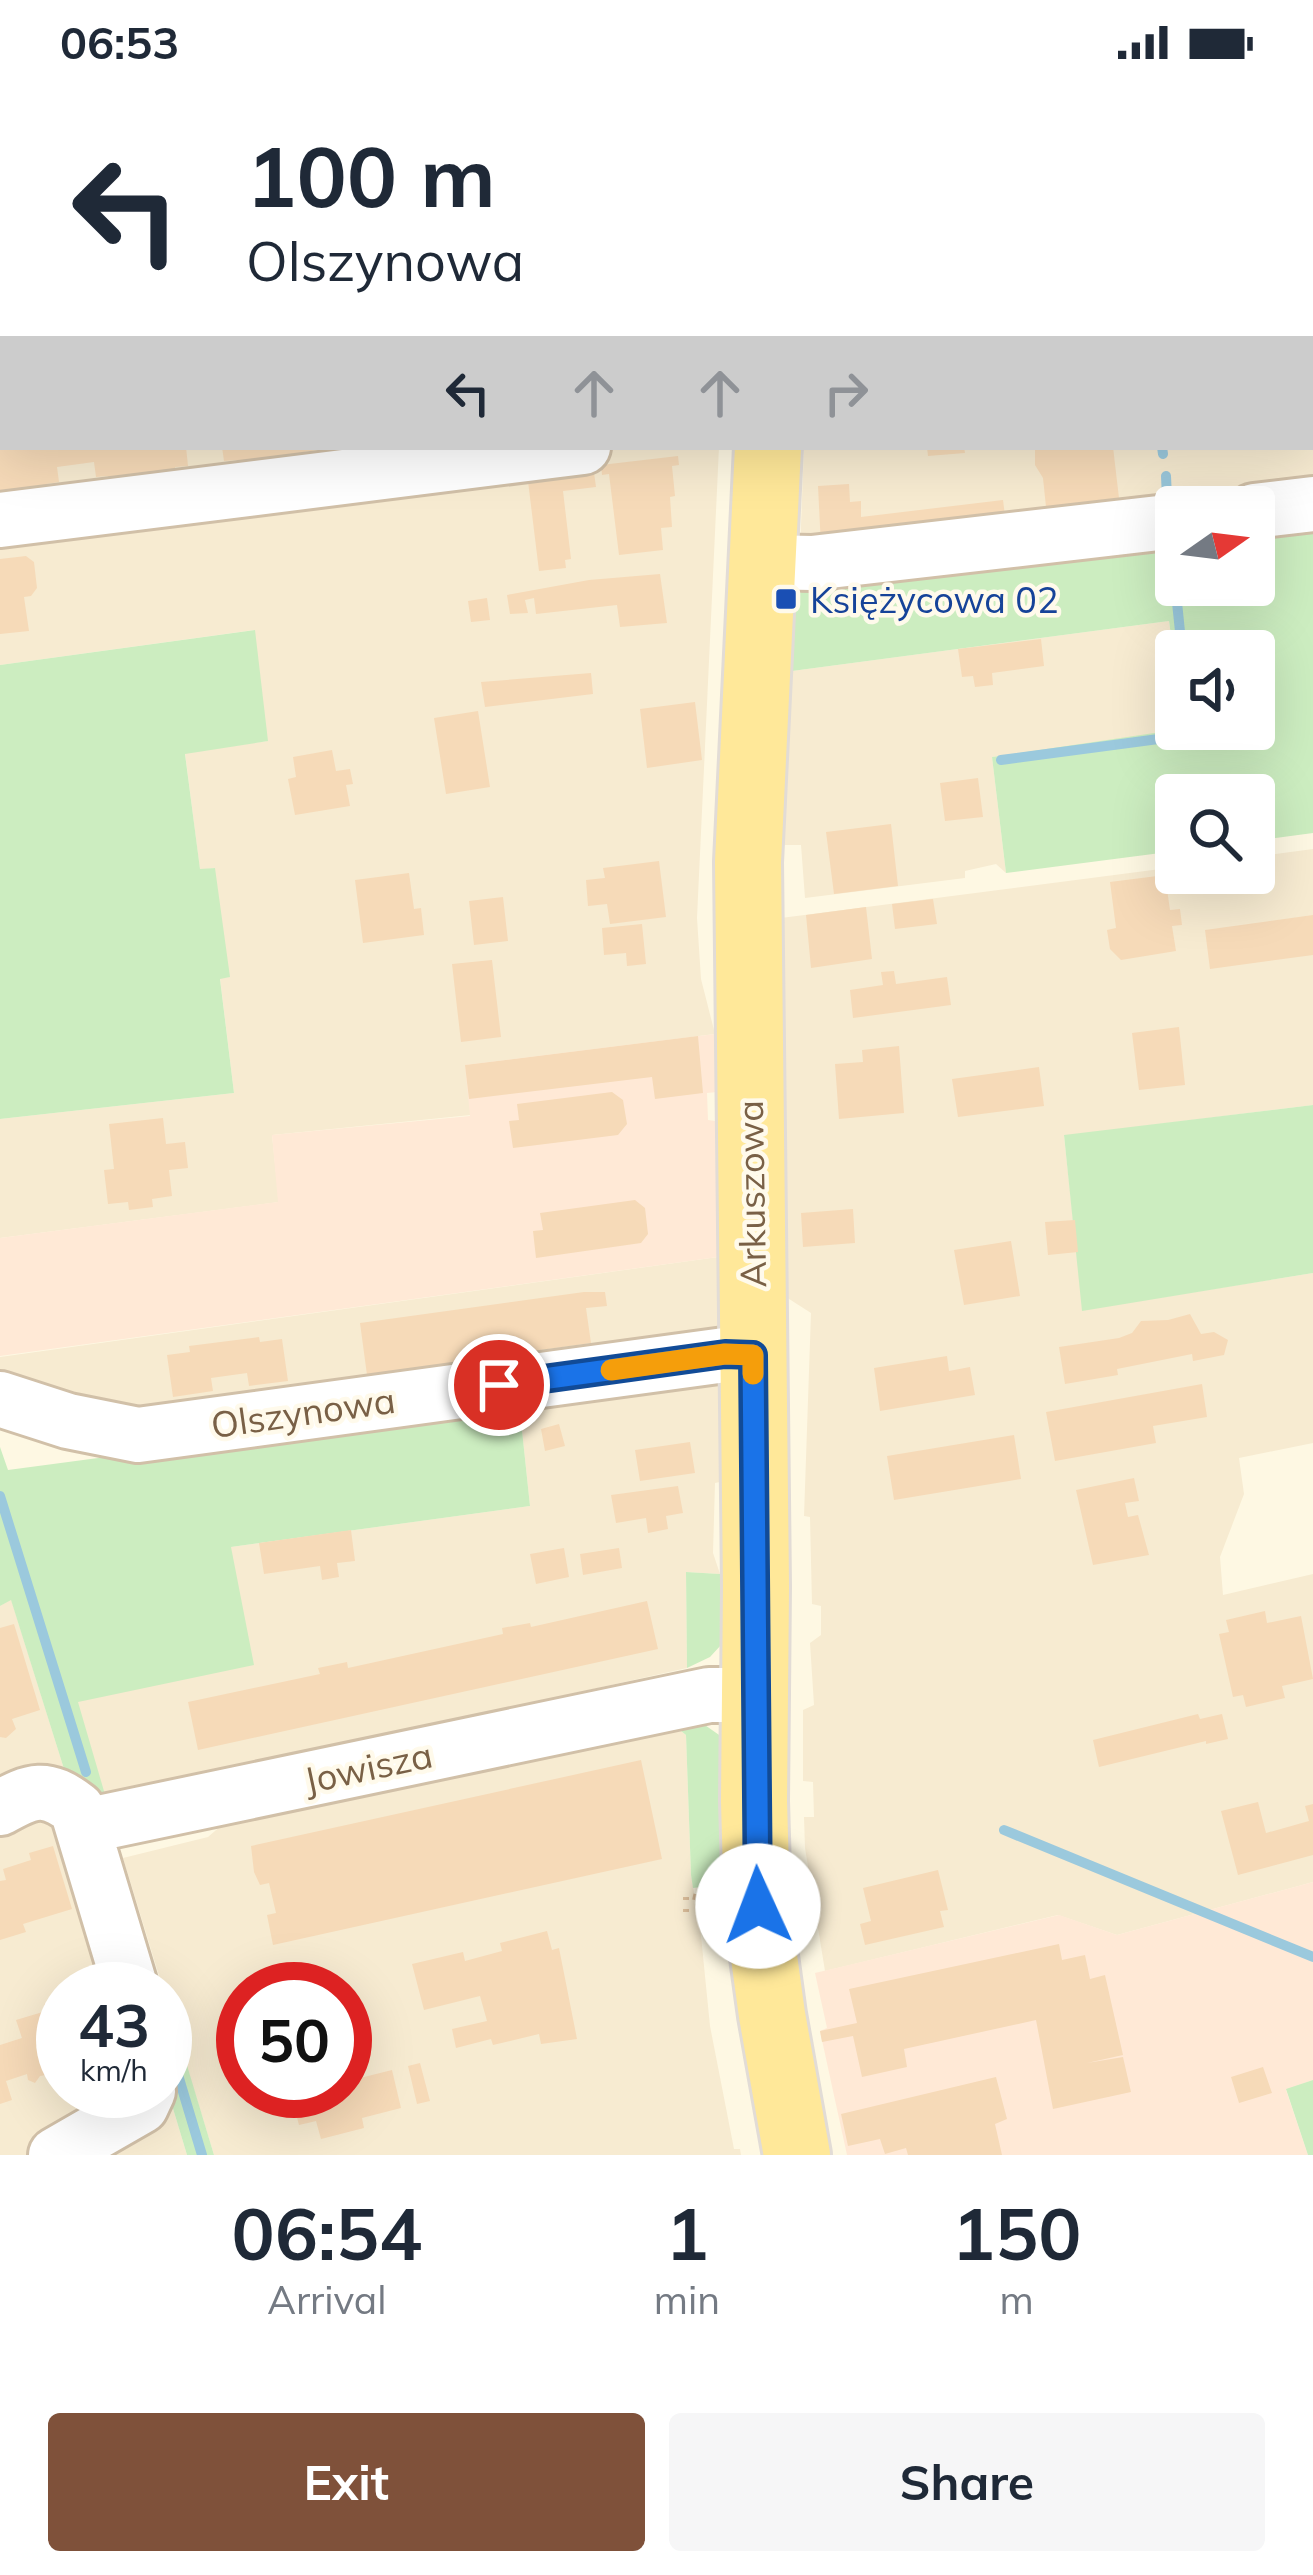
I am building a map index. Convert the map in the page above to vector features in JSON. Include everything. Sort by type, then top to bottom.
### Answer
[{"type":"main road","name":"Arkuszowa","points":[[768,450],[748,862],[758,1906],[797,2155]]},
{"type":"street","points":[[0,520],[559,450]]},
{"type":"street","points":[[1275,508],[1313,503]]},
{"type":"street","points":[[761,562],[812,563],[1155,523]]},
{"type":"street","name":"Olszynowa","points":[[0,1399],[68,1421],[138,1435],[725,1354],[753,1355]]},
{"type":"street","name":"Jowisza","points":[[85,1826],[186,1824],[709,1695],[756,1695]]},
{"type":"street","points":[[0,1808],[31,1791],[61,1796],[77,1809],[123,1962]]},
{"type":"street","points":[[56,2155],[119,2118]]},
{"type":"shaded area","points":[[0,450],[719,450],[697,918],[701,979],[715,1034],[466,1065],[471,1115],[272,1135],[279,1202],[0,1238],[0,1119],[234,1093],[220,978],[229,977],[214,868],[200,870],[185,753],[267,741],[254,630],[0,665]]},
{"type":"shaded area","points":[[804,450],[1313,450],[1313,492],[1275,496],[1275,486],[1155,486],[1155,510],[800,551]]},
{"type":"shaded area","points":[[1169,621],[1170,630],[1155,630],[1155,735],[992,757],[1006,873],[996,864],[965,871],[965,878],[805,898],[801,845],[784,845],[792,671]]},
{"type":"shaded area","points":[[1313,849],[1313,1105],[1064,1136],[1083,1310],[1313,1273],[1313,1443],[1239,1458],[1244,1494],[1220,1557],[1223,1595],[1313,1574],[1313,1882],[1117,1935],[1058,1915],[825,1971],[805,1848],[804,1817],[814,1817],[813,1782],[803,1781],[803,1710],[814,1705],[810,1643],[821,1635],[821,1606],[812,1604],[810,1517],[804,1516],[811,1313],[786,1297],[781,918],[1155,870],[1155,894],[1275,894],[1275,854]]},
{"type":"shaded area","points":[[715,1034],[717,1092],[707,1093],[708,1120],[715,1121],[718,1257],[0,1356],[0,1238],[278,1202],[272,1135],[470,1116],[465,1065]]},
{"type":"shaded area","points":[[718,1257],[718,1332],[141,1408],[0,1374],[0,1357]]},
{"type":"shaded area","points":[[719,1375],[720,1482],[715,1483],[713,1553],[720,1574],[686,1572],[687,1668],[106,1798],[133,1962],[36,1962],[36,2118],[176,2118],[187,2155],[0,2155],[0,1606],[11,1599],[70,1788],[105,1797],[77,1702],[231,1547],[530,1506],[519,1402]]},
{"type":"shaded area","points":[[675,1726],[686,1735],[691,1875],[710,2026],[734,2149],[740,2149],[741,2155],[214,2155],[192,2083],[192,1962],[155,1962],[123,1858],[208,1837],[223,1824]]},
{"type":"shaded area","points":[[1313,1882],[1313,2080],[1286,2090],[1308,2155],[847,2155],[820,2031],[827,2028],[815,1973],[1059,1915],[1117,1935]]},
{"type":"green space","points":[[1313,512],[1313,833],[1275,838],[1275,774],[1155,774],[1155,854],[1006,873],[992,757],[1155,733],[1155,750],[1275,750],[1275,630],[1170,630],[1169,621],[792,671],[796,573],[1155,531],[1155,606],[1275,606],[1275,517]]},
{"type":"green space","points":[[255,630],[268,741],[185,754],[200,869],[215,868],[230,977],[220,979],[234,1093],[0,1119],[0,665]]},
{"type":"green space","points":[[1313,1105],[1313,1273],[1082,1311],[1064,1135]]},
{"type":"green space","points":[[519,1402],[530,1506],[231,1547],[254,1665],[78,1702],[106,1798],[70,1788],[11,1600],[0,1606],[0,1447],[8,1470]]},
{"type":"green space","points":[[686,1572],[720,1574],[721,1645],[710,1657],[687,1668]]},
{"type":"green space","points":[[702,1723],[722,1737],[726,1894],[704,1897],[701,1887],[693,1888],[691,1875],[686,1735],[675,1726]]},
{"type":"green space","points":[[1313,2080],[1313,2155],[1308,2155],[1286,2089]]},
{"type":"green space","points":[[192,2082],[214,2155],[187,2155],[176,2118],[192,2118]]},
{"type":"building","points":[[0,450],[186,450],[188,466],[175,467],[176,473],[109,482],[108,476],[96,477],[94,462],[57,467],[59,482],[46,484],[47,490],[0,495]]},
{"type":"building","points":[[222,450],[317,450],[304,452],[304,458],[238,466],[237,460],[224,461]]},
{"type":"building","points":[[927,450],[965,453],[928,456]]},
{"type":"building","points":[[1035,450],[1113,450],[1119,498],[1046,507],[1043,478],[1035,465]]},
{"type":"building","points":[[678,456],[679,465],[672,466],[672,527],[661,528],[663,550],[619,555],[609,474],[602,475],[601,465]]},
{"type":"building","points":[[593,465],[596,487],[563,491],[571,559],[565,560],[566,568],[539,571],[527,473]]},
{"type":"building","points":[[849,484],[850,502],[861,501],[861,517],[1003,500],[1007,531],[821,546],[818,486]]},
{"type":"building","points":[[26,556],[34,562],[37,588],[24,597],[29,631],[0,634],[0,559]]},
{"type":"building","points":[[660,574],[667,623],[620,627],[617,605],[536,614],[534,598],[525,600],[528,613],[510,614],[507,595],[589,580]]},
{"type":"building","points":[[487,598],[490,620],[471,622],[468,601]]},
{"type":"building","points":[[1041,639],[1044,666],[992,673],[993,685],[975,687],[973,676],[962,677],[958,649]]},
{"type":"building","points":[[591,673],[593,694],[485,707],[481,682]]},
{"type":"building","points":[[695,702],[702,760],[647,768],[640,709]]},
{"type":"building","points":[[478,711],[490,787],[446,794],[434,718]]},
{"type":"building","points":[[332,750],[336,771],[350,769],[353,784],[346,785],[350,806],[295,815],[288,779],[296,777],[293,757]]},
{"type":"building","points":[[978,778],[983,817],[945,821],[940,783]]},
{"type":"building","points":[[891,824],[898,886],[834,894],[826,832]]},
{"type":"building","points":[[659,861],[666,917],[610,924],[607,904],[588,906],[586,880],[605,878],[603,868]]},
{"type":"building","points":[[409,873],[414,909],[421,908],[424,935],[363,943],[355,880]]},
{"type":"building","points":[[1155,876],[1155,894],[1168,894],[1170,910],[1180,909],[1182,925],[1172,926],[1176,951],[1121,960],[1110,949],[1107,930],[1116,928],[1110,882]]},
{"type":"building","points":[[503,897],[508,941],[474,945],[469,901]]},
{"type":"building","points":[[933,899],[937,924],[895,929],[892,904]]},
{"type":"building","points":[[866,907],[872,959],[811,968],[806,915]]},
{"type":"building","points":[[1313,915],[1313,955],[1210,969],[1205,930]]},
{"type":"building","points":[[642,924],[646,964],[627,966],[626,953],[604,955],[602,928]]},
{"type":"building","points":[[492,960],[501,1037],[461,1042],[452,964]]},
{"type":"building","points":[[894,971],[896,984],[947,977],[951,1005],[853,1018],[850,990],[883,985],[881,972]]},
{"type":"building","points":[[1179,1027],[1185,1085],[1139,1090],[1132,1033]]},
{"type":"building","points":[[698,1036],[703,1093],[655,1099],[652,1077],[469,1099],[465,1065]]},
{"type":"building","points":[[899,1046],[904,1113],[839,1119],[835,1064],[863,1062],[862,1050]]},
{"type":"building","points":[[1039,1067],[1044,1106],[958,1117],[952,1079]]},
{"type":"building","points":[[612,1092],[623,1100],[627,1124],[618,1135],[513,1148],[509,1121],[519,1120],[517,1104]]},
{"type":"building","points":[[163,1118],[166,1144],[185,1142],[188,1168],[169,1170],[172,1196],[152,1199],[153,1207],[129,1210],[128,1202],[108,1204],[104,1170],[114,1169],[109,1124]]},
{"type":"building","points":[[635,1200],[645,1208],[648,1234],[641,1243],[536,1258],[533,1231],[543,1230],[540,1213]]},
{"type":"building","points":[[853,1209],[855,1243],[803,1247],[801,1213]]},
{"type":"building","points":[[1075,1220],[1078,1252],[1048,1255],[1045,1222]]},
{"type":"building","points":[[1011,1241],[1020,1296],[964,1305],[954,1250]]},
{"type":"building","points":[[605,1292],[607,1306],[586,1308],[591,1343],[490,1357],[489,1350],[467,1353],[469,1360],[367,1375],[360,1323]]},
{"type":"building","points":[[1190,1314],[1201,1334],[1214,1332],[1228,1340],[1224,1355],[1193,1361],[1192,1354],[1065,1384],[1059,1347],[1119,1338],[1132,1333],[1141,1321]]},
{"type":"building","points":[[259,1337],[260,1342],[282,1339],[288,1381],[249,1386],[247,1373],[211,1378],[213,1391],[173,1397],[167,1355],[190,1352],[189,1346]]},
{"type":"building","points":[[947,1356],[949,1371],[970,1367],[975,1395],[880,1411],[874,1368]]},
{"type":"building","points":[[1202,1384],[1207,1417],[1153,1426],[1156,1443],[1055,1461],[1046,1412]]},
{"type":"building","points":[[559,1424],[565,1446],[545,1451],[541,1429]]},
{"type":"building","points":[[1014,1435],[1021,1479],[894,1500],[887,1456]]},
{"type":"building","points":[[690,1442],[695,1473],[640,1481],[635,1450]]},
{"type":"building","points":[[1134,1478],[1139,1501],[1125,1503],[1128,1517],[1138,1515],[1149,1555],[1093,1565],[1076,1490]]},
{"type":"building","points":[[678,1486],[683,1513],[666,1516],[668,1529],[648,1533],[646,1518],[616,1523],[611,1495]]},
{"type":"building","points":[[351,1530],[355,1561],[337,1563],[339,1577],[322,1580],[320,1566],[264,1574],[259,1543]]},
{"type":"building","points":[[564,1548],[569,1577],[536,1584],[530,1554]]},
{"type":"building","points":[[619,1548],[622,1568],[583,1575],[580,1554]]},
{"type":"building","points":[[647,1601],[658,1649],[198,1750],[188,1702],[320,1674],[318,1668],[347,1662],[348,1668],[503,1634],[502,1628],[530,1623],[531,1627]]},
{"type":"building","points":[[1265,1611],[1267,1623],[1301,1616],[1313,1679],[1282,1686],[1285,1698],[1246,1707],[1243,1695],[1233,1697],[1219,1634],[1229,1632],[1226,1620]]},
{"type":"building","points":[[14,1624],[40,1710],[12,1719],[16,1729],[6,1738],[0,1737],[0,1628]]},
{"type":"building","points":[[1198,1714],[1200,1719],[1222,1714],[1228,1739],[1099,1767],[1093,1740]]},
{"type":"building","points":[[641,1760],[662,1859],[273,1945],[267,1915],[276,1913],[269,1883],[260,1885],[254,1872],[251,1846]]},
{"type":"building","points":[[1258,1802],[1266,1833],[1309,1821],[1305,1806],[1313,1804],[1313,1855],[1238,1875],[1221,1811]]},
{"type":"building","points":[[53,1846],[72,1909],[23,1924],[26,1932],[0,1940],[3,1869],[31,1860],[29,1853]]},
{"type":"building","points":[[938,1870],[948,1910],[940,1911],[944,1927],[865,1945],[860,1924],[871,1921],[863,1888]]},
{"type":"building","points":[[547,1931],[552,1950],[559,1948],[577,2039],[541,2044],[539,2034],[456,2048],[452,2029],[487,2021],[480,1996],[424,2010],[412,1964],[463,1952],[465,1961],[502,1951],[500,1943]]},
{"type":"building","points":[[1059,1944],[1062,1960],[1085,1955],[1090,1979],[1105,1975],[1123,2055],[1087,2063],[1123,2057],[1131,2092],[1053,2109],[1036,2020],[904,2049],[907,2067],[862,2077],[853,2036],[822,2042],[820,2031],[857,2023],[849,1989]]},
{"type":"building","points":[[36,2014],[36,2082],[28,2080],[27,2074],[6,2081],[12,2100],[0,2104],[0,2045],[22,2038],[16,2020]]},
{"type":"building","points":[[420,2063],[430,2101],[417,2104],[408,2066]]},
{"type":"building","points":[[1263,2067],[1272,2093],[1239,2103],[1231,2077]]},
{"type":"building","points":[[392,2070],[401,2108],[372,2115],[372,2075]]},
{"type":"building","points":[[996,2077],[1007,2119],[995,2124],[1002,2155],[908,2155],[906,2148],[885,2154],[880,2139],[848,2146],[841,2114]]},
{"type":"building","points":[[297,2118],[362,2118],[364,2128],[321,2139],[316,2121],[299,2125]]},
{"type":"waterway","points":[[1162,450],[1163,454]]},
{"type":"waterway","points":[[1166,476],[1166,486]]},
{"type":"waterway","points":[[1177,606],[1180,630]]},
{"type":"waterway","points":[[1001,760],[1155,739]]},
{"type":"waterway","points":[[0,1496],[86,1772]]},
{"type":"waterway","points":[[1004,1830],[1313,1957]]},
{"type":"waterway","points":[[191,2118],[202,2155]]},
{"type":"slow traffic","points":[[611,1370],[725,1354],[753,1355],[753,1374]]},
{"type":"place","name":"Księżycowa 02","points":[[786,599]]},
{"type":"route","points":[[499,1385],[725,1354],[753,1355],[758,1906]]}]
